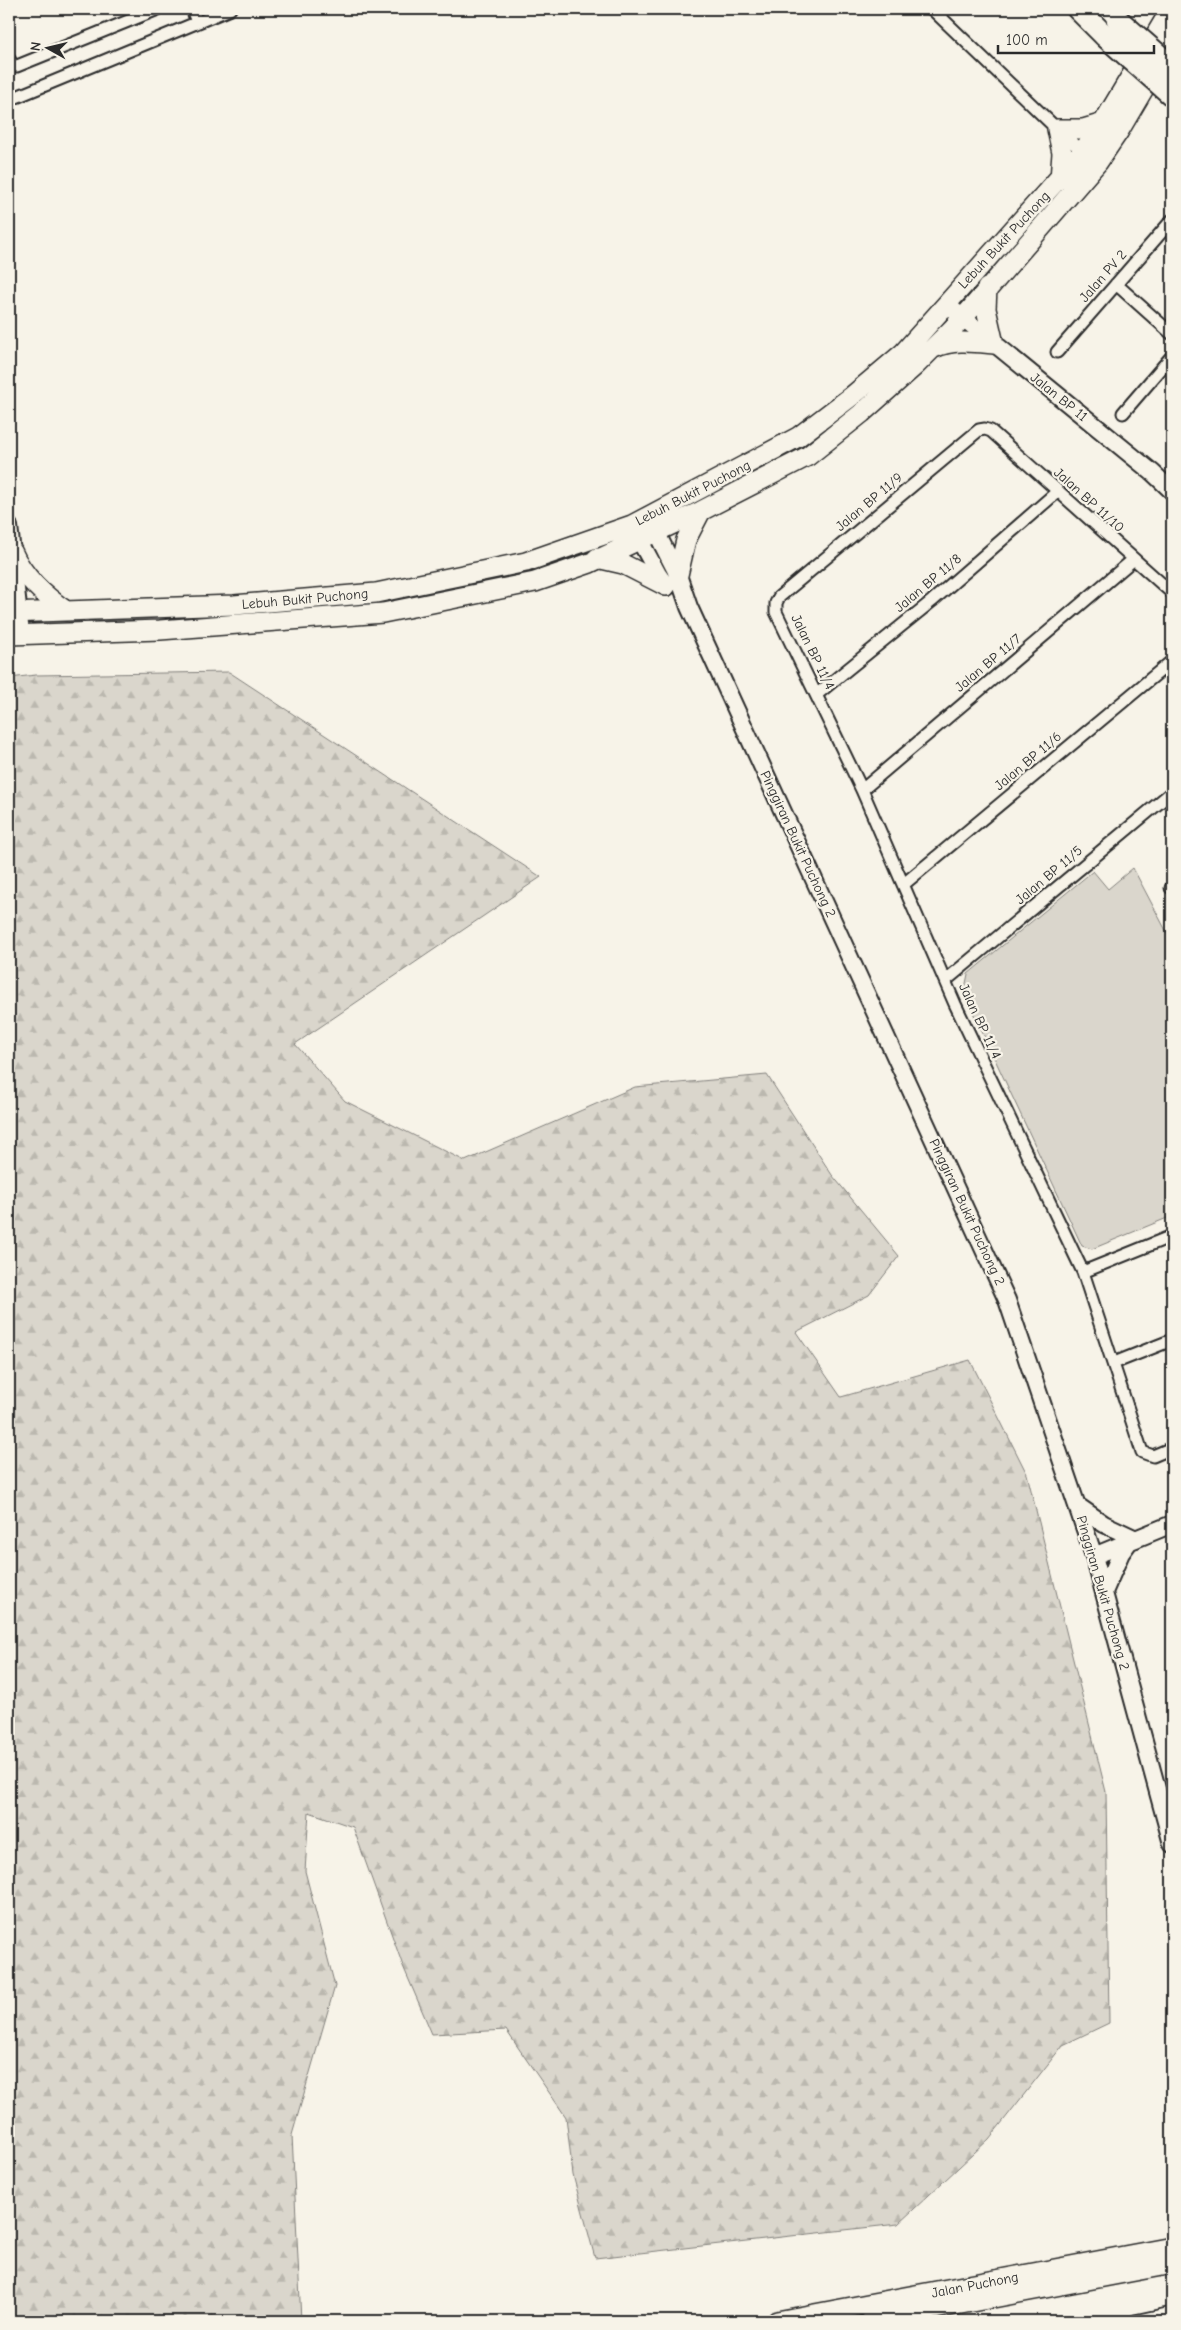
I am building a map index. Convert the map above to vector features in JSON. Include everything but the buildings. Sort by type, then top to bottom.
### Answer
[{"type":"highway","points":[[1078,9],[1109,21],[1172,67]]},
{"type":"highway","points":[[1109,21],[1172,95]]},
{"type":"main road","name":"Lebuh Bukit Puchong","points":[[652,524],[701,511],[808,456],[862,413],[963,318],[1090,157],[1103,123],[1172,9]]},
{"type":"main road","name":"Lebuh Bukit Puchong","points":[[15,634],[179,629],[383,613],[535,582],[597,558],[798,438],[903,353],[1060,179],[1090,157],[1120,131],[1172,41]]},
{"type":"main road","points":[[1060,179],[1062,153],[1057,129],[1083,129],[1103,123]]},
{"type":"main road","points":[[931,349],[944,343],[994,344],[986,309],[987,288]]},
{"type":"main road","points":[[597,558],[623,564],[672,580],[686,540],[701,511]]},
{"type":"main road","name":"Lebuh Bukit Puchong","points":[[14,613],[234,605],[376,592],[526,562],[636,533]]},
{"type":"main road","points":[[12,551],[18,565],[28,577],[66,611]]},
{"type":"main road","name":"Jalan Puchong","points":[[777,2321],[1172,2260]]},
{"type":"main road","name":"Jalan Puchong","points":[[871,2321],[1172,2260]]},
{"type":"street","points":[[11,62],[31,60],[158,9]]},
{"type":"street","points":[[192,9],[197,22]]},
{"type":"street","points":[[9,100],[230,9]]},
{"type":"street","points":[[932,9],[1057,129],[1090,157]]},
{"type":"street","name":"Jalan PV 2","points":[[1057,352],[1172,220]]},
{"type":"street","points":[[1116,284],[1172,334]]},
{"type":"street","name":"Jalan BP 11","points":[[946,304],[1153,473],[1172,491]]},
{"type":"street","points":[[1123,413],[1172,356]]},
{"type":"street","name":"Jalan BP 11/10","points":[[985,429],[991,431],[1172,593]]},
{"type":"street","name":"Jalan BP 11/9","points":[[776,604],[780,597],[978,430],[985,429]]},
{"type":"street","name":"Jalan BP 11/8","points":[[816,694],[932,601],[1057,492]]},
{"type":"street","name":"Pinggiran Bukit Puchong 2","points":[[652,524],[672,580]]},
{"type":"street","points":[[9,526],[12,551],[15,634]]},
{"type":"street","name":"Pinggiran Bukit Puchong 2","points":[[636,533],[672,580],[689,607],[1008,1300],[1094,1556],[1172,1844]]},
{"type":"street","name":"Jalan BP 11/7","points":[[862,790],[1134,560]]},
{"type":"street","name":"Jalan BP 11/4","points":[[776,604],[776,612],[862,790],[945,980],[1083,1272],[1142,1452],[1153,1456],[1172,1448]]},
{"type":"street","name":"Jalan BP 11/6","points":[[904,884],[1172,661]]},
{"type":"street","name":"Jalan BP 11/5","points":[[945,980],[1172,792]]},
{"type":"street","points":[[1083,1272],[1172,1236]]},
{"type":"street","points":[[1114,1363],[1172,1340]]},
{"type":"street","points":[[1078,1506],[1104,1524],[1133,1540]]},
{"type":"street","points":[[1094,1556],[1172,1524]]},
{"type":"street","points":[[1104,1592],[1121,1553],[1133,1540]]},
{"type":"street","points":[[1135,2321],[1172,2314]]},
{"type":"green space","points":[[229,672],[541,877],[295,1044],[345,1101],[465,1161],[635,1087],[767,1075],[832,1175],[899,1256],[869,1295],[796,1332],[841,1397],[970,1360],[1027,1474],[1106,1792],[1109,2023],[1063,2045],[989,2139],[898,2224],[595,2258],[573,2175],[566,2117],[506,2030],[432,2034],[403,1966],[353,1827],[309,1812],[305,1871],[335,1986],[292,2135],[301,2321],[9,2321],[9,678],[36,675]]},
{"type":"green space","points":[[1133,868],[1172,942],[1172,1216],[1092,1249],[1082,1246],[964,993],[968,974],[1093,871],[1108,889]]}]
